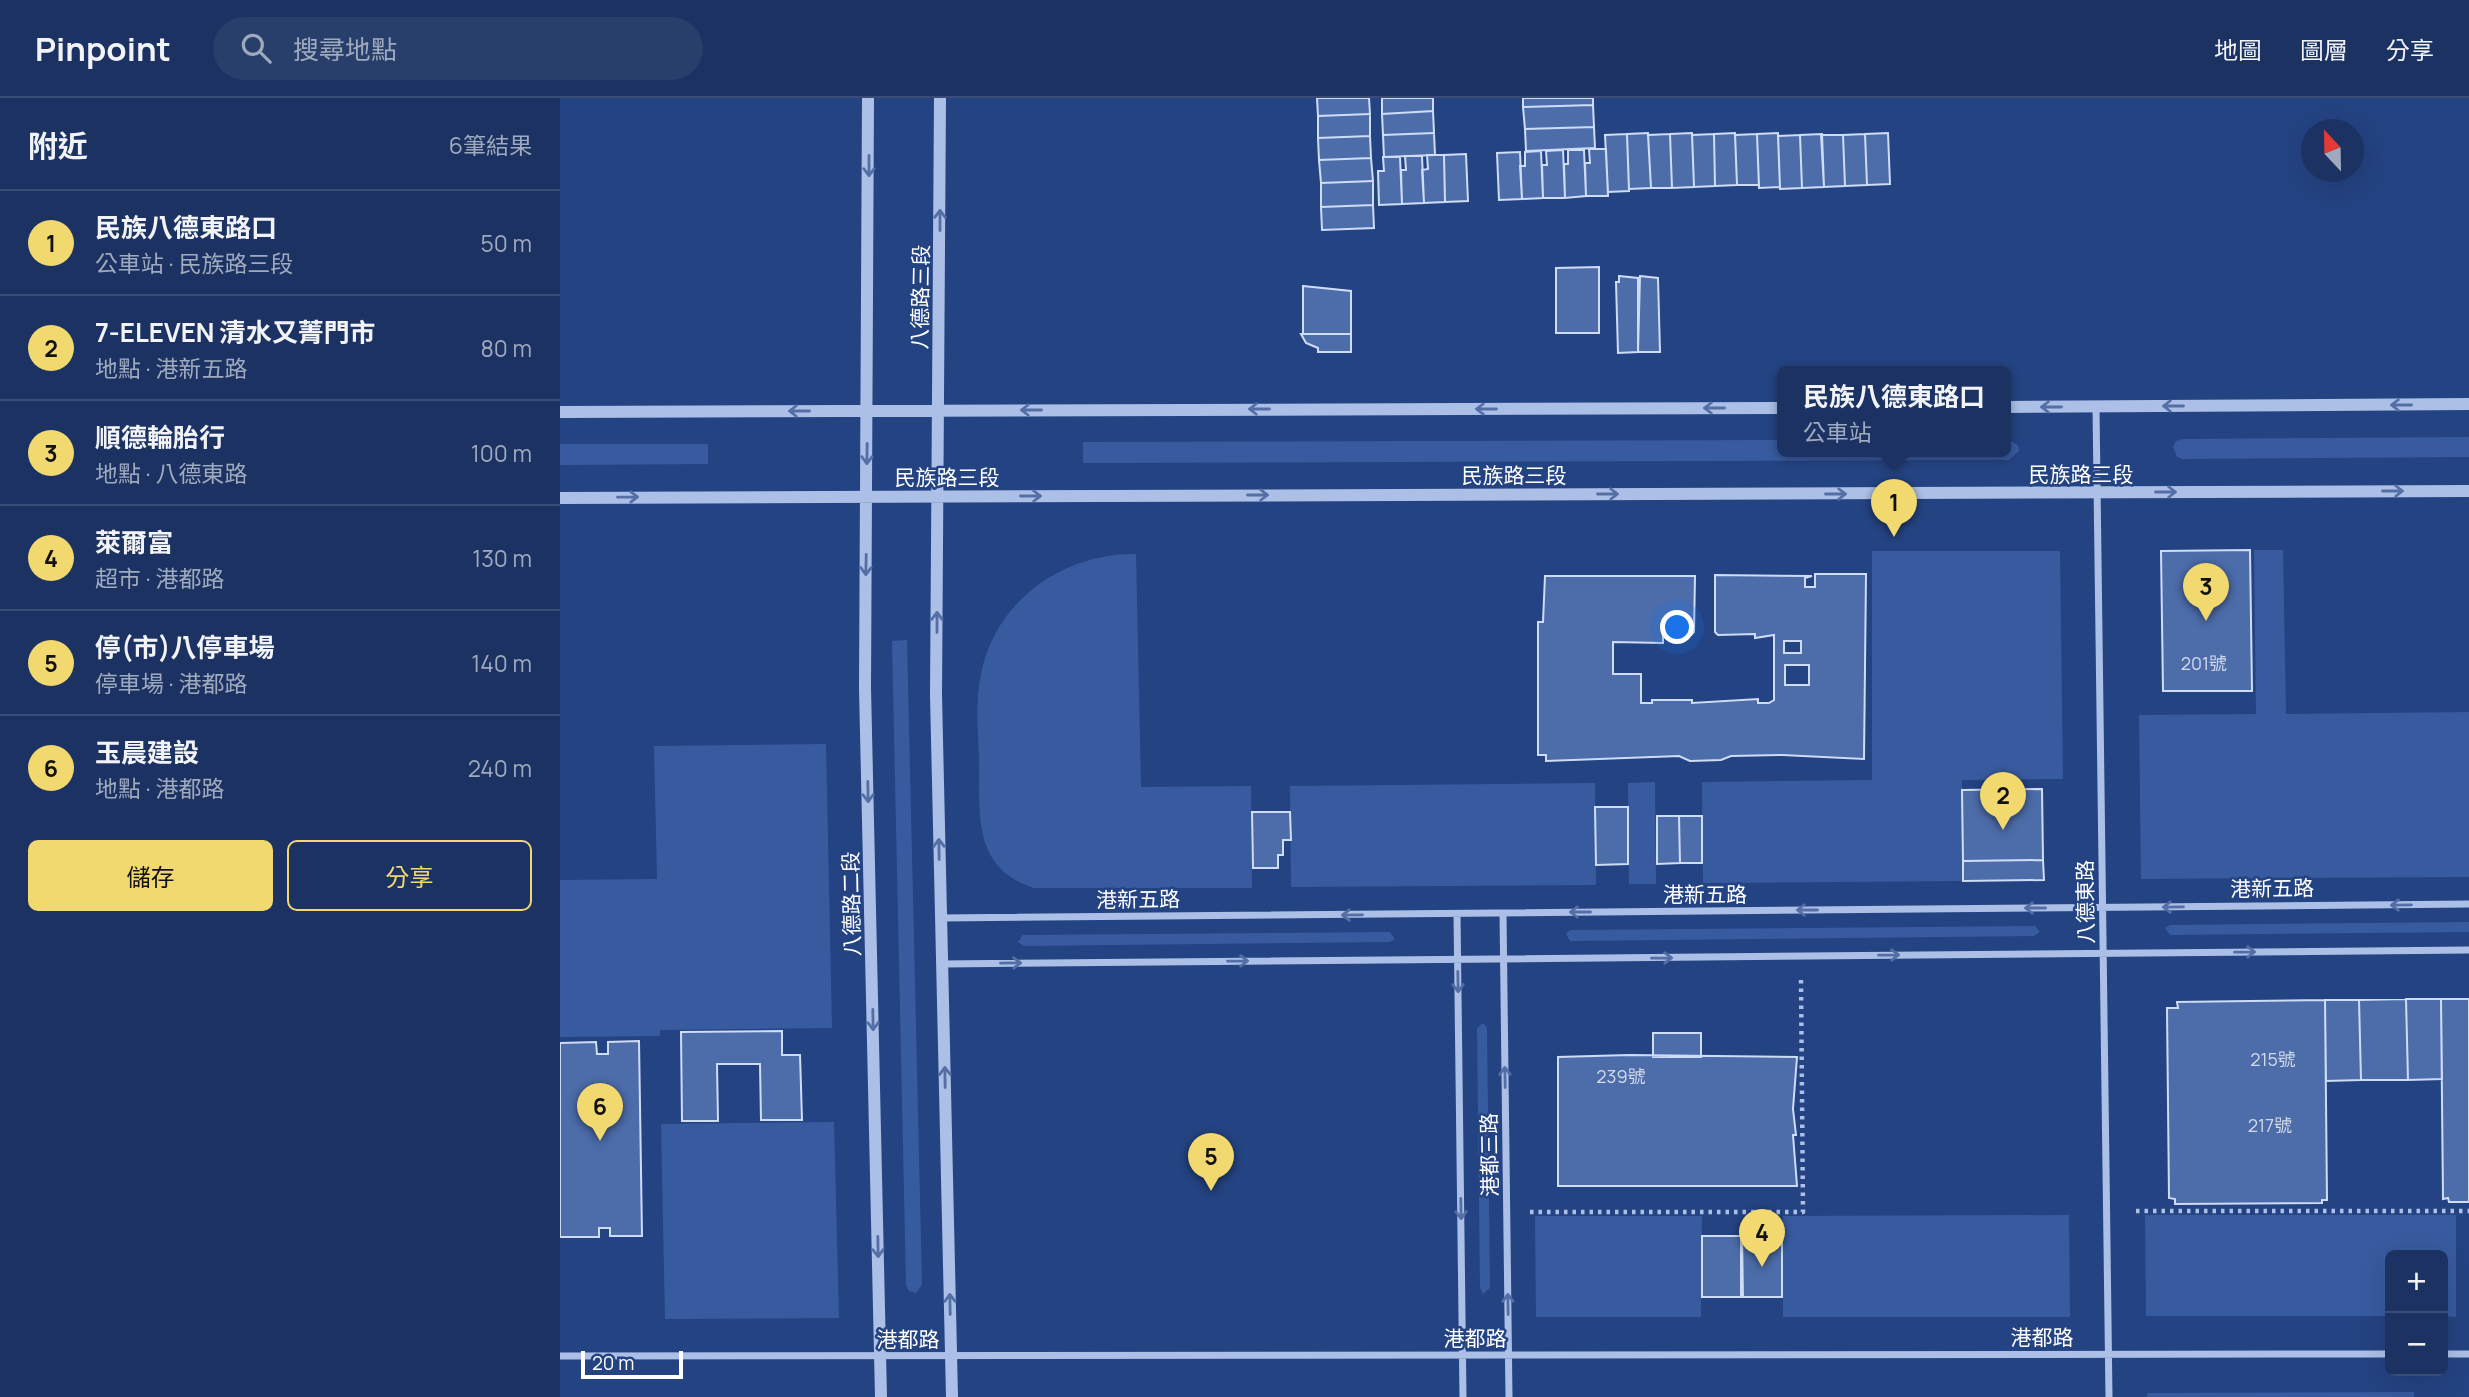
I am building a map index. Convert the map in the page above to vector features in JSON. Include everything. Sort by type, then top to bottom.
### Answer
[{"type":"street","points":[[868,98],[868,411]]},
{"type":"street","name":"八德路三段","points":[[938,496],[940,98]]},
{"type":"street","points":[[2011,407],[2469,404]]},
{"type":"street","name":"八德東路","points":[[2096,407],[2109,1397]]},
{"type":"street","points":[[560,412],[1777,408]]},
{"type":"street","name":"八德路二段","points":[[868,411],[865,688],[881,1397]]},
{"type":"street","name":"民族路三段","points":[[560,498],[2469,491]]},
{"type":"street","points":[[938,496],[936,695],[952,1397]]},
{"type":"street","name":"港新五路","points":[[941,918],[2469,904]]},
{"type":"street","name":"港都三路","points":[[1503,913],[1509,1397]]},
{"type":"street","name":"港都三路","points":[[1457,914],[1463,1397]]},
{"type":"street","points":[[942,964],[2469,950]]},
{"type":"street","name":"港都路","points":[[560,1356],[2385,1354]]},
{"type":"street","points":[[2448,1354],[2469,1354]]},
{"type":"path","points":[[1530,1212],[1803,1212],[1801,979]]},
{"type":"path","points":[[2136,1211],[2469,1211]]},
{"type":"shaded area","points":[[2469,437],[2469,457],[2183,459],[2177,457],[2173,447],[2176,441],[2183,439]]},
{"type":"shaded area","points":[[1777,440],[1777,457],[2011,457],[2011,442],[2018,445],[2019,451],[2009,460],[1083,463],[1083,442]]},
{"type":"shaded area","points":[[560,444],[708,444],[708,464],[560,465]]},
{"type":"shaded area","points":[[2254,550],[2283,550],[2286,714],[2469,712],[2469,877],[2141,879],[2139,715],[2256,714]]},
{"type":"shaded area","points":[[1872,551],[2060,551],[2063,779],[1962,780],[1963,881],[1703,883],[1702,782],[1872,780]]},
{"type":"shaded area","points":[[1136,554],[1141,787],[1251,786],[1252,888],[1034,888],[1014,879],[999,867],[989,853],[983,836],[979,799],[978,695],[989,648],[1001,624],[1036,586],[1059,572],[1083,562]]},
{"type":"shaded area","points":[[907,640],[922,1285],[916,1293],[909,1291],[906,1285],[892,641]]},
{"type":"shaded area","points":[[826,744],[832,1028],[660,1030],[660,1036],[560,1037],[560,880],[657,879],[654,746]]},
{"type":"shaded area","points":[[1655,782],[1656,884],[1629,884],[1628,783]]},
{"type":"shaded area","points":[[1595,783],[1596,885],[1291,887],[1290,786]]},
{"type":"shaded area","points":[[2469,922],[2469,932],[2170,935],[2165,928],[2170,925]]},
{"type":"shaded area","points":[[2035,926],[2040,932],[2034,936],[1570,941],[1566,934],[1570,930]]},
{"type":"shaded area","points":[[1390,932],[1395,939],[1390,942],[1024,946],[1018,942],[1023,935]]},
{"type":"shaded area","points":[[1483,1023],[1487,1028],[1490,1288],[1483,1294],[1480,1288],[1477,1028]]},
{"type":"shaded area","points":[[834,1122],[839,1318],[665,1319],[661,1124]]},
{"type":"shaded area","points":[[2069,1215],[2070,1317],[1783,1317],[1783,1216]]},
{"type":"shaded area","points":[[2145,1215],[2456,1215],[2456,1317],[2448,1316],[2448,1250],[2385,1250],[2385,1316],[2146,1316]]},
{"type":"shaded area","points":[[1535,1216],[1702,1216],[1701,1317],[1536,1317]]},
{"type":"shaded area","points":[[2414,1392],[2414,1397],[2147,1397],[2147,1393]]},
{"type":"building","points":[[1317,98],[1369,98],[1370,114],[1318,116]]},
{"type":"building","points":[[1382,98],[1433,98],[1433,111],[1382,114]]},
{"type":"building","points":[[1523,98],[1593,98],[1593,105],[1523,107]]},
{"type":"building","points":[[1593,105],[1594,127],[1525,129],[1523,107]]},
{"type":"building","points":[[1433,111],[1434,133],[1383,135],[1382,114]]},
{"type":"building","points":[[1370,114],[1370,136],[1318,138],[1318,116]]},
{"type":"building","points":[[1594,127],[1595,148],[1526,151],[1525,129]]},
{"type":"building","points":[[1434,133],[1435,155],[1384,157],[1383,135]]},
{"type":"building","points":[[1648,133],[1651,188],[1629,189],[1627,134]]},
{"type":"building","points":[[1692,133],[1694,187],[1672,188],[1670,134]]},
{"type":"building","points":[[1735,133],[1737,185],[1715,186],[1714,134]]},
{"type":"building","points":[[1778,133],[1780,187],[1759,188],[1757,134]]},
{"type":"building","points":[[1888,133],[1890,184],[1867,185],[1865,134]]},
{"type":"building","points":[[1627,134],[1629,191],[1608,192],[1605,135]]},
{"type":"building","points":[[1670,134],[1672,188],[1651,188],[1648,135]]},
{"type":"building","points":[[1714,134],[1715,186],[1694,187],[1692,135]]},
{"type":"building","points":[[1757,134],[1759,185],[1737,185],[1735,135]]},
{"type":"building","points":[[1822,134],[1824,187],[1802,188],[1800,135]]},
{"type":"building","points":[[1865,134],[1867,185],[1845,186],[1843,135]]},
{"type":"building","points":[[1800,135],[1802,188],[1780,189],[1778,136]]},
{"type":"building","points":[[1821,135],[1843,135],[1845,186],[1824,187]]},
{"type":"building","points":[[1370,136],[1371,158],[1319,160],[1318,138]]},
{"type":"building","points":[[1589,149],[1606,149],[1608,196],[1586,196],[1585,163],[1590,163]]},
{"type":"building","points":[[1563,150],[1565,198],[1543,198],[1542,165],[1547,165],[1546,151]]},
{"type":"building","points":[[1568,150],[1584,150],[1586,196],[1565,198],[1564,164],[1568,164]]},
{"type":"building","points":[[1541,151],[1543,198],[1522,199],[1520,166],[1525,166],[1525,152]]},
{"type":"building","points":[[1520,152],[1522,199],[1499,200],[1497,153]]},
{"type":"building","points":[[1466,154],[1468,201],[1445,202],[1444,155]]},
{"type":"building","points":[[1427,155],[1444,155],[1445,202],[1424,203],[1422,170],[1428,169]]},
{"type":"building","points":[[1405,156],[1422,156],[1424,203],[1402,204],[1401,170],[1406,170]]},
{"type":"building","points":[[1383,157],[1400,157],[1402,204],[1379,205],[1378,171],[1384,171]]},
{"type":"building","points":[[1371,158],[1373,181],[1321,183],[1319,160]]},
{"type":"building","points":[[1373,181],[1373,205],[1321,207],[1321,183]]},
{"type":"building","points":[[1373,205],[1374,228],[1322,230],[1321,207]]},
{"type":"building","points":[[1599,267],[1599,333],[1556,333],[1556,268]]},
{"type":"building","points":[[1619,276],[1638,278],[1638,352],[1618,353],[1616,282],[1619,282]]},
{"type":"building","points":[[1640,276],[1658,278],[1660,352],[1638,352]]},
{"type":"building","points":[[1303,286],[1351,291],[1351,334],[1303,334]]},
{"type":"building","points":[[1301,334],[1351,334],[1351,352],[1318,352],[1318,348],[1306,343]]},
{"type":"building","points":[[2250,550],[2252,691],[2163,691],[2161,551]]},
{"type":"building","points":[[1815,574],[1866,574],[1864,759],[1782,755],[1731,756],[1721,760],[1690,761],[1679,756],[1546,761],[1546,755],[1538,755],[1538,622],[1543,622],[1545,576],[1695,576],[1694,632],[1691,635],[1663,635],[1663,643],[1613,642],[1613,674],[1641,674],[1641,703],[1652,703],[1652,700],[1692,700],[1692,703],[1758,699],[1758,703],[1769,703],[1774,700],[1774,635],[1755,638],[1755,634],[1718,635],[1715,632],[1715,575],[1812,576],[1805,578],[1805,587],[1815,587]],"holes":[[[1784,641],[1801,641],[1801,653],[1784,653]],[[1785,665],[1809,665],[1809,685],[1785,685]]]},
{"type":"building","points":[[2042,789],[2043,860],[1963,861],[1962,790]]},
{"type":"building","points":[[1595,807],[1628,807],[1628,864],[1596,865]]},
{"type":"building","points":[[1252,812],[1290,812],[1291,840],[1283,840],[1283,855],[1278,855],[1278,868],[1253,868]]},
{"type":"building","points":[[1657,816],[1679,816],[1680,863],[1657,864]]},
{"type":"building","points":[[1679,816],[1702,816],[1702,863],[1680,863]]},
{"type":"building","points":[[2043,860],[2044,880],[1963,881],[1963,861]]},
{"type":"building","points":[[2406,999],[2408,1080],[2361,1080],[2359,1000]]},
{"type":"building","points":[[2406,999],[2441,999],[2442,1079],[2408,1080]]},
{"type":"building","points":[[2441,999],[2469,999],[2469,1202],[2449,1202],[2448,1198],[2443,1199]]},
{"type":"building","points":[[2325,1000],[2327,1200],[2322,1200],[2322,1203],[2175,1204],[2175,1199],[2169,1198],[2167,1008],[2178,1008],[2177,1002]]},
{"type":"building","points":[[2325,1000],[2359,1000],[2361,1080],[2326,1081]]},
{"type":"building","points":[[782,1031],[782,1055],[800,1055],[802,1120],[761,1120],[760,1064],[717,1064],[718,1121],[682,1121],[681,1032]]},
{"type":"building","points":[[1653,1033],[1701,1033],[1701,1057],[1653,1057]]},
{"type":"building","points":[[639,1041],[642,1236],[610,1236],[610,1228],[599,1228],[599,1237],[560,1237],[560,1043],[596,1042],[597,1054],[608,1054],[608,1042]]},
{"type":"building","points":[[1558,1057],[1797,1057],[1793,1109],[1796,1135],[1793,1135],[1797,1186],[1558,1186]]},
{"type":"building","points":[[1702,1236],[1741,1236],[1741,1297],[1702,1297]]},
{"type":"building","points":[[1782,1236],[1782,1297],[1743,1297],[1742,1237]]},
{"type":"place","name":"民族八德東路口","points":[[1894,537]]},
{"type":"place","name":"順德輪胎行","points":[[2206,621]]},
{"type":"place","name":"7-ELEVEN 清水又菁門市","points":[[2003,830]]},
{"type":"place","name":"玉晨建設","points":[[600,1141]]},
{"type":"place","name":"停(市)八停車場","points":[[1211,1191]]},
{"type":"place","name":"萊爾富","points":[[1762,1267]]}]
